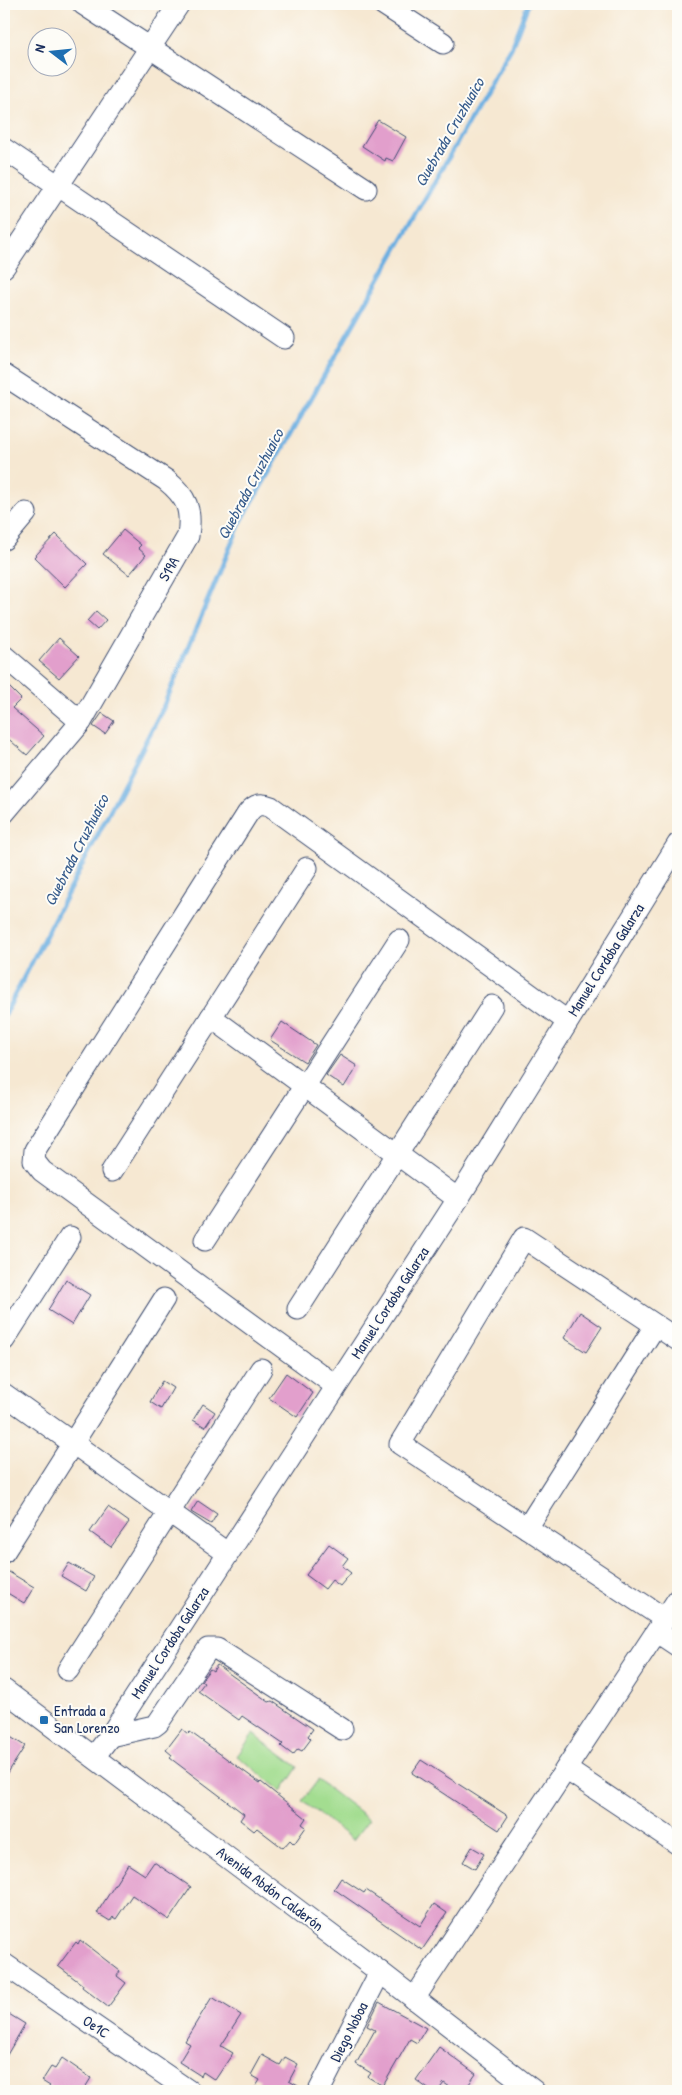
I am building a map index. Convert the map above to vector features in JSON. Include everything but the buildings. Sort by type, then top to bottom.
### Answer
[{"type":"street","points":[[83,4],[366,189]]},
{"type":"street","points":[[4,268],[178,4]]},
{"type":"street","points":[[383,4],[443,43]]},
{"type":"street","points":[[4,149],[59,184],[284,338]]},
{"type":"street","name":"S19A","points":[[4,374],[179,490],[187,504],[190,520],[188,536],[82,722],[4,813]]},
{"type":"street","points":[[4,539],[26,513]]},
{"type":"street","points":[[4,656],[82,722]]},
{"type":"street","points":[[336,1386],[42,1171],[34,1161],[35,1150],[248,813],[258,804],[271,807],[567,1021]]},
{"type":"street","name":"Manuel Cordoba Galarza","points":[[94,1757],[110,1736],[458,1199],[678,844]]},
{"type":"street","points":[[112,1171],[307,868]]},
{"type":"street","points":[[205,1240],[399,940]]},
{"type":"street","points":[[298,1309],[492,1006]]},
{"type":"street","points":[[211,1017],[458,1199]]},
{"type":"street","points":[[4,1340],[70,1237]]},
{"type":"street","points":[[678,1340],[524,1238],[400,1444],[527,1528],[661,1626],[678,1646]]},
{"type":"street","points":[[4,1552],[164,1299]]},
{"type":"street","points":[[527,1528],[655,1326]]},
{"type":"street","points":[[68,1670],[261,1369]]},
{"type":"street","points":[[4,1394],[227,1553]]},
{"type":"street","points":[[414,1999],[678,1599]]},
{"type":"street","points":[[110,1736],[154,1726],[208,1649],[217,1649],[342,1729]]},
{"type":"street","name":"Avenida Abdón Calderón","points":[[4,1690],[380,1972],[534,2091]]},
{"type":"street","points":[[566,1769],[678,1844]]},
{"type":"street","name":"Oe1C","points":[[4,1964],[189,2091]]},
{"type":"street","name":"Diego Noboa","points":[[319,2091],[380,1972]]},
{"type":"green space","points":[[253,1734],[298,1767],[282,1791],[237,1756]]},
{"type":"green space","points":[[318,1780],[369,1819],[353,1840],[302,1801]]},
{"type":"waterway","name":"Quebrada Cruzhuaico","points":[[4,1016],[163,708],[240,523],[511,48],[528,4]]},
{"type":"place","name":"Entrada a San Lorenzo","points":[[44,1720]]}]
